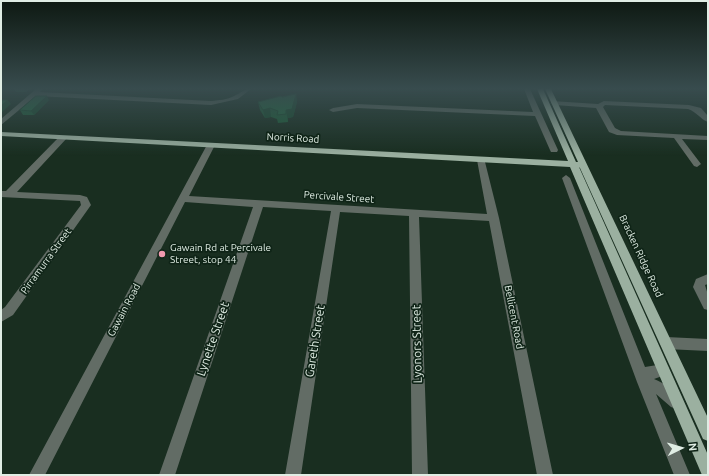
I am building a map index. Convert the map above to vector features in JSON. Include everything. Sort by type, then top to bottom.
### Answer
[{"type":"main road","name":"Bracken Ridge Road","points":[[551,111],[666,343],[708,434]]},
{"type":"main road","name":"Bracken Ridge Road","points":[[558,111],[578,164],[663,370],[708,472]]},
{"type":"main road","name":"Norris Road","points":[[1,134],[578,164]]},
{"type":"street","points":[[1,123],[14,111]]},
{"type":"street","points":[[474,111],[537,114]]},
{"type":"street","points":[[536,111],[554,150]]},
{"type":"street","points":[[602,111],[612,130],[620,133],[708,138]]},
{"type":"street","points":[[699,111],[708,120]]},
{"type":"street","points":[[676,136],[697,164]]},
{"type":"street","points":[[5,194],[63,138]]},
{"type":"street","name":"Gawain Road","points":[[37,475],[211,145]]},
{"type":"street","name":"Bellicent Road","points":[[481,160],[545,475]]},
{"type":"street","points":[[566,178],[682,475]]},
{"type":"street","name":"Pirramurra Street","points":[[1,317],[9,311],[85,209],[90,200],[80,198],[5,194]]},
{"type":"street","name":"Percivale Street","points":[[183,199],[494,218]]},
{"type":"street","name":"Lynette Street","points":[[167,475],[259,204]]},
{"type":"street","name":"Gareth Street","points":[[293,475],[336,208]]},
{"type":"street","name":"Lyonors Street","points":[[414,213],[420,475]]},
{"type":"street","points":[[708,279],[700,282],[699,287],[708,305]]},
{"type":"street","points":[[666,343],[708,345]]},
{"type":"street","points":[[643,378],[663,370]]},
{"type":"street","name":"Bracken Ridge Road","points":[[643,378],[658,387],[678,404]]},
{"type":"building","points":[[278,111],[286,111],[286,114],[277,115]]},
{"type":"place","name":"Gawain Rd at Percivale Street, stop 44","points":[[162,254]]}]
